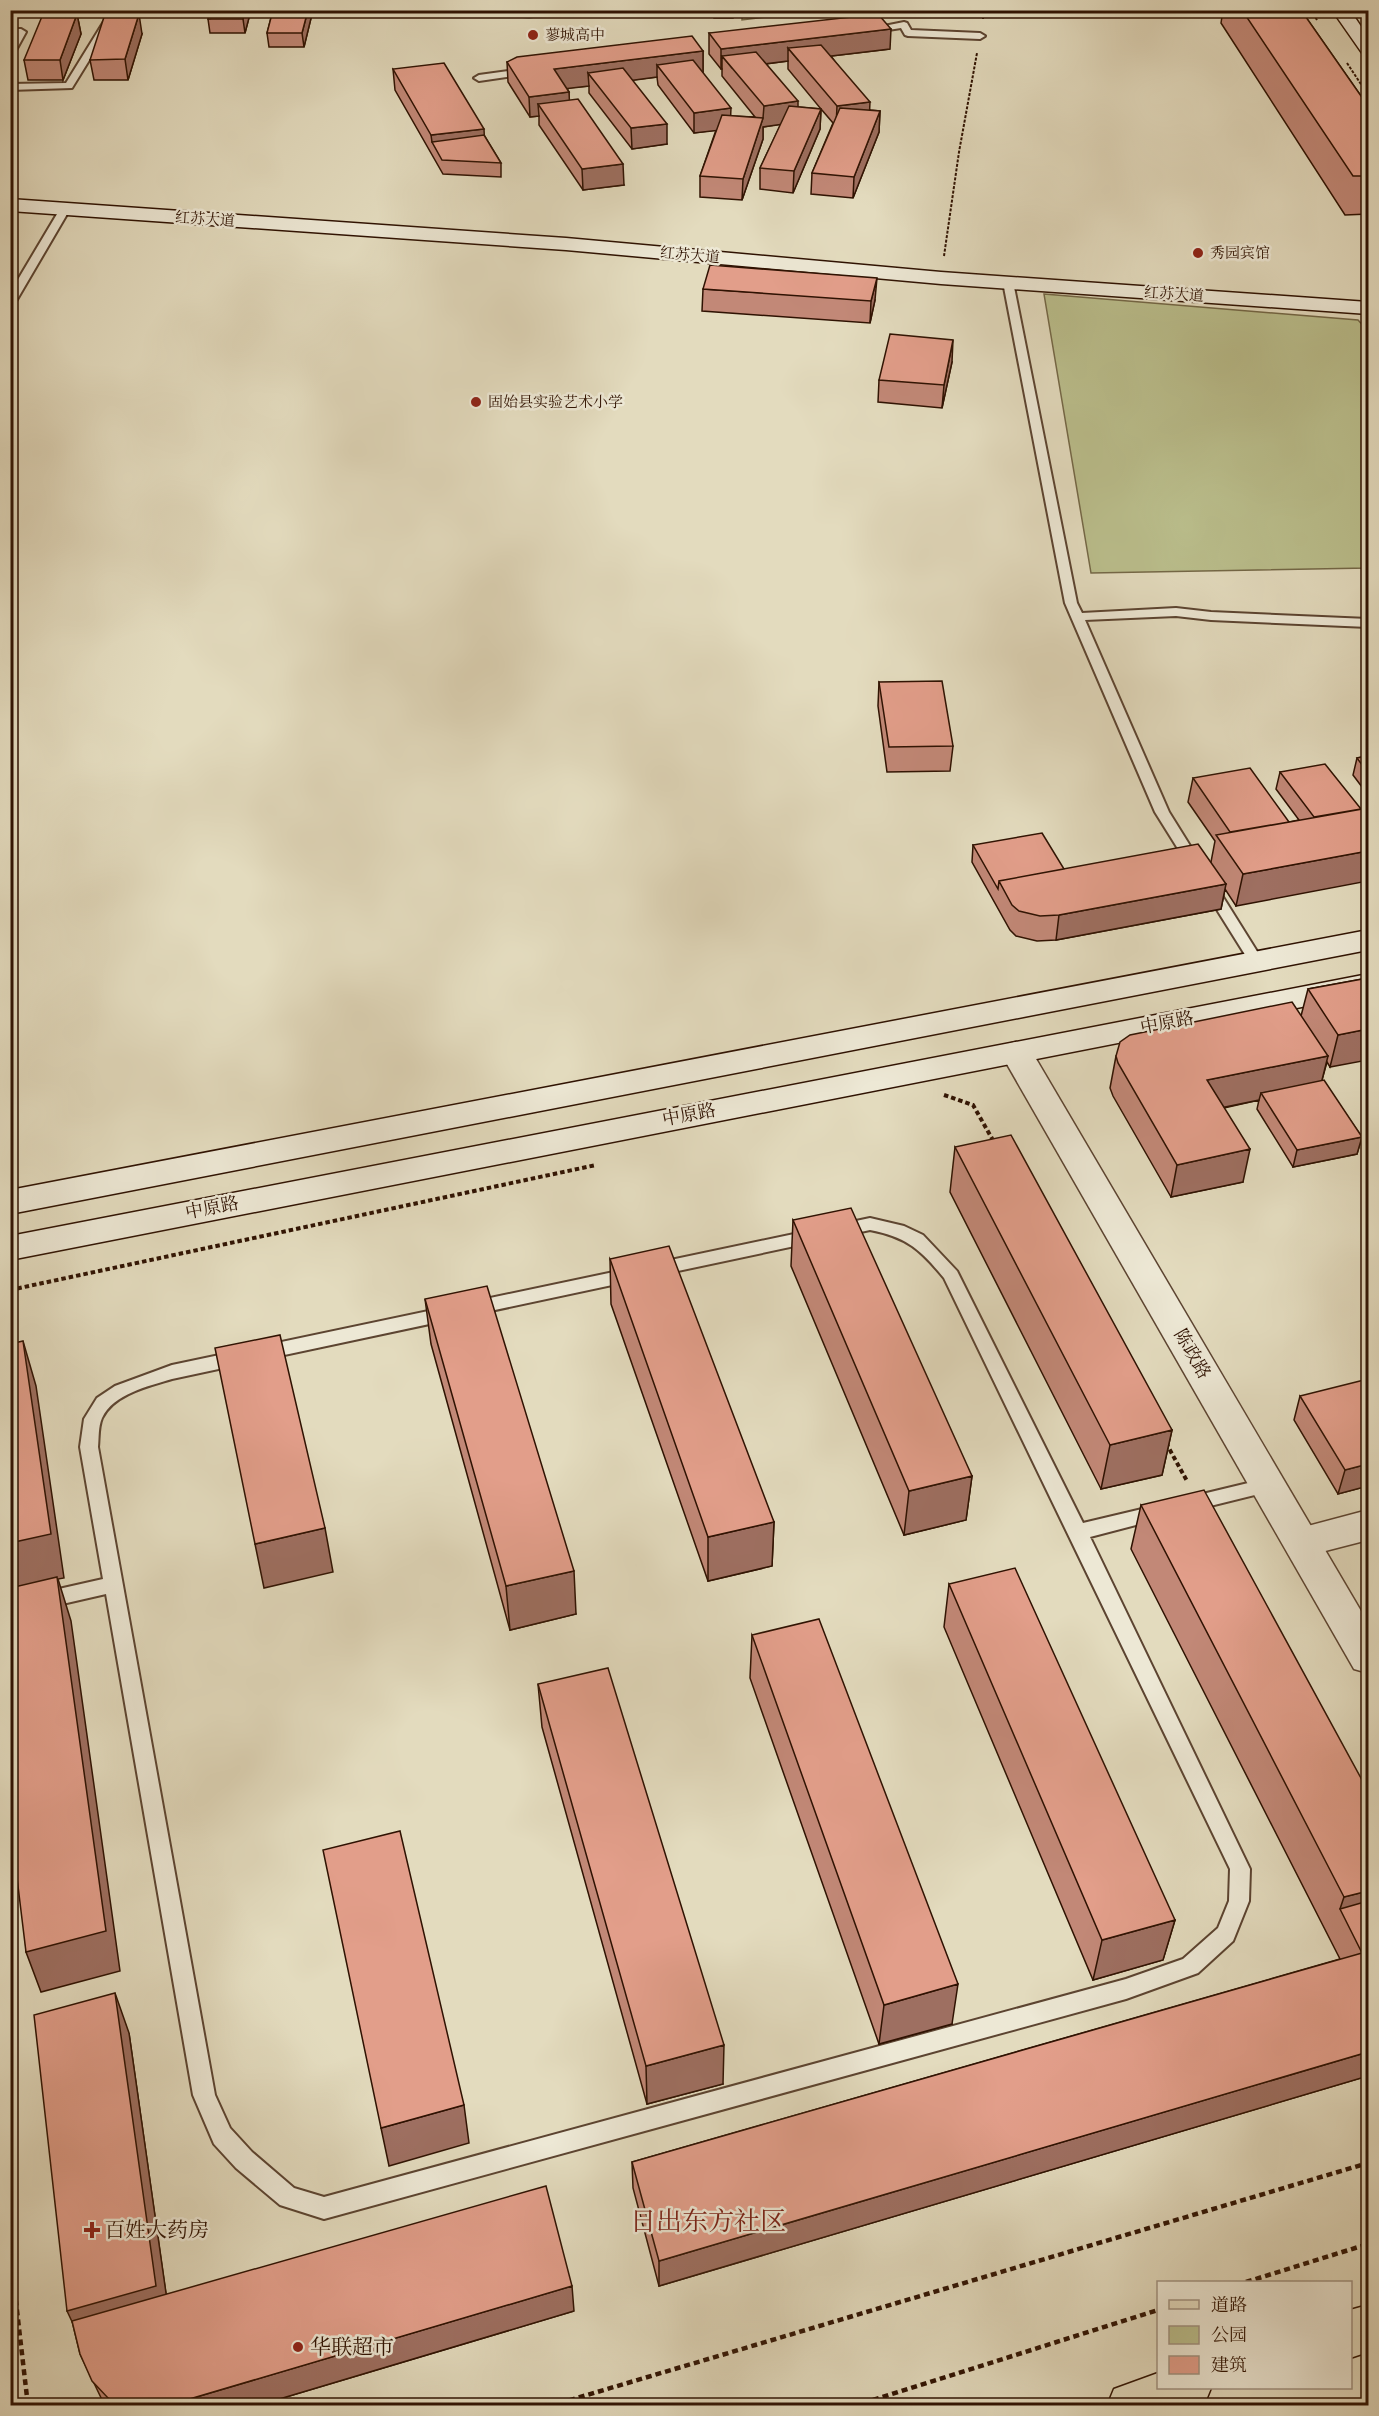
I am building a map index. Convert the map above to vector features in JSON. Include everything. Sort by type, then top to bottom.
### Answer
[{"type":"main road","points":[[1341,10],[1368,49]]},
{"type":"main road","name":"红苏大道","points":[[10,205],[566,244],[941,278],[1368,308]]},
{"type":"main road","points":[[10,1202],[1368,940]]},
{"type":"main road","name":"中原路","points":[[10,1248],[1368,984]]},
{"type":"main road","name":"陈政路","points":[[1016,1052],[1368,1657]]},
{"type":"main road","points":[[1302,1542],[1368,1524]]},
{"type":"main road","points":[[1352,2333],[1368,2329]]},
{"type":"main road","points":[[1131,2406],[1184,2389]]},
{"type":"lane","points":[[10,87],[69,86],[116,10]]},
{"type":"lane","points":[[857,31],[904,25],[908,33],[980,36]]},
{"type":"lane","points":[[10,32],[21,32],[10,52]]},
{"type":"lane","points":[[479,78],[538,70]]},
{"type":"lane","points":[[10,303],[65,209]]},
{"type":"lane","points":[[1008,282],[1071,603],[1161,812],[1256,961]]},
{"type":"lane","points":[[1077,617],[1176,612],[1212,616],[1368,623]]},
{"type":"lane","points":[[870,1224],[900,1229],[927,1246],[951,1275],[1240,1869],[1239,1901],[1226,1934],[1190,1966],[1126,1989],[324,2208],[288,2197],[244,2160],[222,2136],[204,2095],[114,1584],[89,1447],[91,1426],[96,1411],[113,1395],[141,1382],[172,1372],[870,1224]]},
{"type":"lane","points":[[1078,1532],[1269,1485]]},
{"type":"lane","points":[[10,1608],[114,1584]]},
{"type":"path","points":[[941,278],[959,152],[984,10]]},
{"type":"path","points":[[941,1094],[973,1105],[996,1145]]},
{"type":"path","points":[[10,1290],[606,1163]]},
{"type":"path","points":[[1164,1441],[1199,1502]]},
{"type":"path","points":[[550,2406],[1368,2163]]},
{"type":"path","points":[[1252,2281],[1368,2244]]},
{"type":"path","points":[[10,2250],[28,2406]]},
{"type":"path","points":[[854,2406],[1157,2310]]},
{"type":"green space","points":[[742,10],[817,10],[817,11],[742,20]]},
{"type":"green space","points":[[1044,294],[1358,320],[1368,331],[1368,568],[1091,573]]},
{"type":"water","points":[[518,11],[530,13],[539,11],[617,11],[558,12],[529,18],[516,15]]},
{"type":"building","points":[[210,10],[245,10],[243,19],[208,19]]},
{"type":"building","points":[[273,10],[308,10],[302,33],[267,33]]},
{"type":"building","points":[[1242,10],[1301,10],[1368,106],[1368,176],[1353,176]]},
{"type":"building","points":[[43,14],[77,14],[60,60],[24,60]]},
{"type":"building","points":[[105,14],[139,14],[125,59],[90,60]]},
{"type":"building","points":[[878,14],[891,29],[721,49],[709,33]]},
{"type":"building","points":[[692,36],[703,51],[554,69],[569,92],[529,97],[507,62],[517,57]]},
{"type":"building","points":[[821,45],[870,102],[837,106],[788,48]]},
{"type":"building","points":[[756,52],[798,101],[764,106],[722,56]]},
{"type":"building","points":[[693,60],[731,108],[694,113],[657,65]]},
{"type":"building","points":[[444,63],[484,129],[431,135],[393,69]]},
{"type":"building","points":[[623,68],[667,124],[631,128],[588,73]]},
{"type":"building","points":[[578,99],[623,164],[582,169],[538,104]]},
{"type":"building","points":[[789,106],[821,109],[794,171],[760,168]]},
{"type":"building","points":[[840,108],[880,111],[854,177],[812,173]]},
{"type":"building","points":[[722,115],[763,118],[743,179],[700,176]]},
{"type":"building","points":[[484,135],[501,163],[442,160],[432,142]]},
{"type":"building","points":[[710,265],[877,278],[871,301],[703,289]]},
{"type":"building","points":[[890,334],[953,340],[944,385],[879,380]]},
{"type":"building","points":[[942,681],[953,746],[889,747],[879,682]]},
{"type":"building","points":[[1368,756],[1368,773],[1357,758]]},
{"type":"building","points":[[1325,764],[1361,809],[1314,817],[1280,772]]},
{"type":"building","points":[[1250,768],[1289,822],[1230,832],[1193,778]]},
{"type":"building","points":[[1368,808],[1368,851],[1243,874],[1216,835]]},
{"type":"building","points":[[1042,833],[1064,869],[999,881],[998,889],[973,845]]},
{"type":"building","points":[[1198,844],[1226,884],[1059,915],[1040,916],[1019,911],[1012,905],[999,881]]},
{"type":"building","points":[[1368,978],[1368,1029],[1338,1035],[1308,989]]},
{"type":"building","points":[[1292,1002],[1328,1056],[1207,1080],[1250,1149],[1177,1165],[1118,1063],[1116,1056],[1120,1042],[1130,1035]]},
{"type":"building","points":[[1324,1080],[1362,1137],[1297,1150],[1261,1093]]},
{"type":"building","points":[[1011,1135],[1172,1430],[1110,1445],[955,1147]]},
{"type":"building","points":[[851,1208],[972,1476],[909,1491],[793,1220]]},
{"type":"building","points":[[669,1246],[774,1522],[708,1537],[610,1259]]},
{"type":"building","points":[[487,1286],[574,1571],[506,1586],[425,1299]]},
{"type":"building","points":[[280,1335],[325,1528],[255,1544],[215,1348]]},
{"type":"building","points":[[23,1341],[51,1534],[10,1543],[10,1344]]},
{"type":"building","points":[[1368,1379],[1368,1464],[1345,1470],[1300,1396]]},
{"type":"building","points":[[1204,1490],[1368,1791],[1368,1891],[1344,1897],[1141,1505]]},
{"type":"building","points":[[1015,1568],[1175,1920],[1102,1940],[949,1584]]},
{"type":"building","points":[[57,1577],[106,1931],[26,1952],[10,1820],[10,1588]]},
{"type":"building","points":[[819,1619],[958,1984],[884,2005],[752,1635]]},
{"type":"building","points":[[608,1668],[724,2045],[646,2066],[538,1684]]},
{"type":"building","points":[[400,1831],[464,2105],[381,2128],[323,1850]]},
{"type":"building","points":[[1368,1901],[1368,2052],[659,2261],[632,2162],[1362,1953],[1340,1909]]},
{"type":"building","points":[[115,1993],[156,2286],[67,2311],[34,2015]]},
{"type":"building","points":[[546,2186],[572,2286],[161,2406],[124,2406],[108,2398],[92,2381],[80,2354],[72,2321]]},
{"type":"place","name":"蓼城高中","points":[[533,35]]},
{"type":"place","name":"秀园宾馆","points":[[1198,253]]},
{"type":"place","name":"固始县实验艺术小学","points":[[476,402]]},
{"type":"place","name":"百姓大药房","points":[[92,2230]]},
{"type":"place","name":"华联超市","points":[[298,2347]]},
{"type":"district","name":"日出东方社区","points":[[708,2221]]}]
